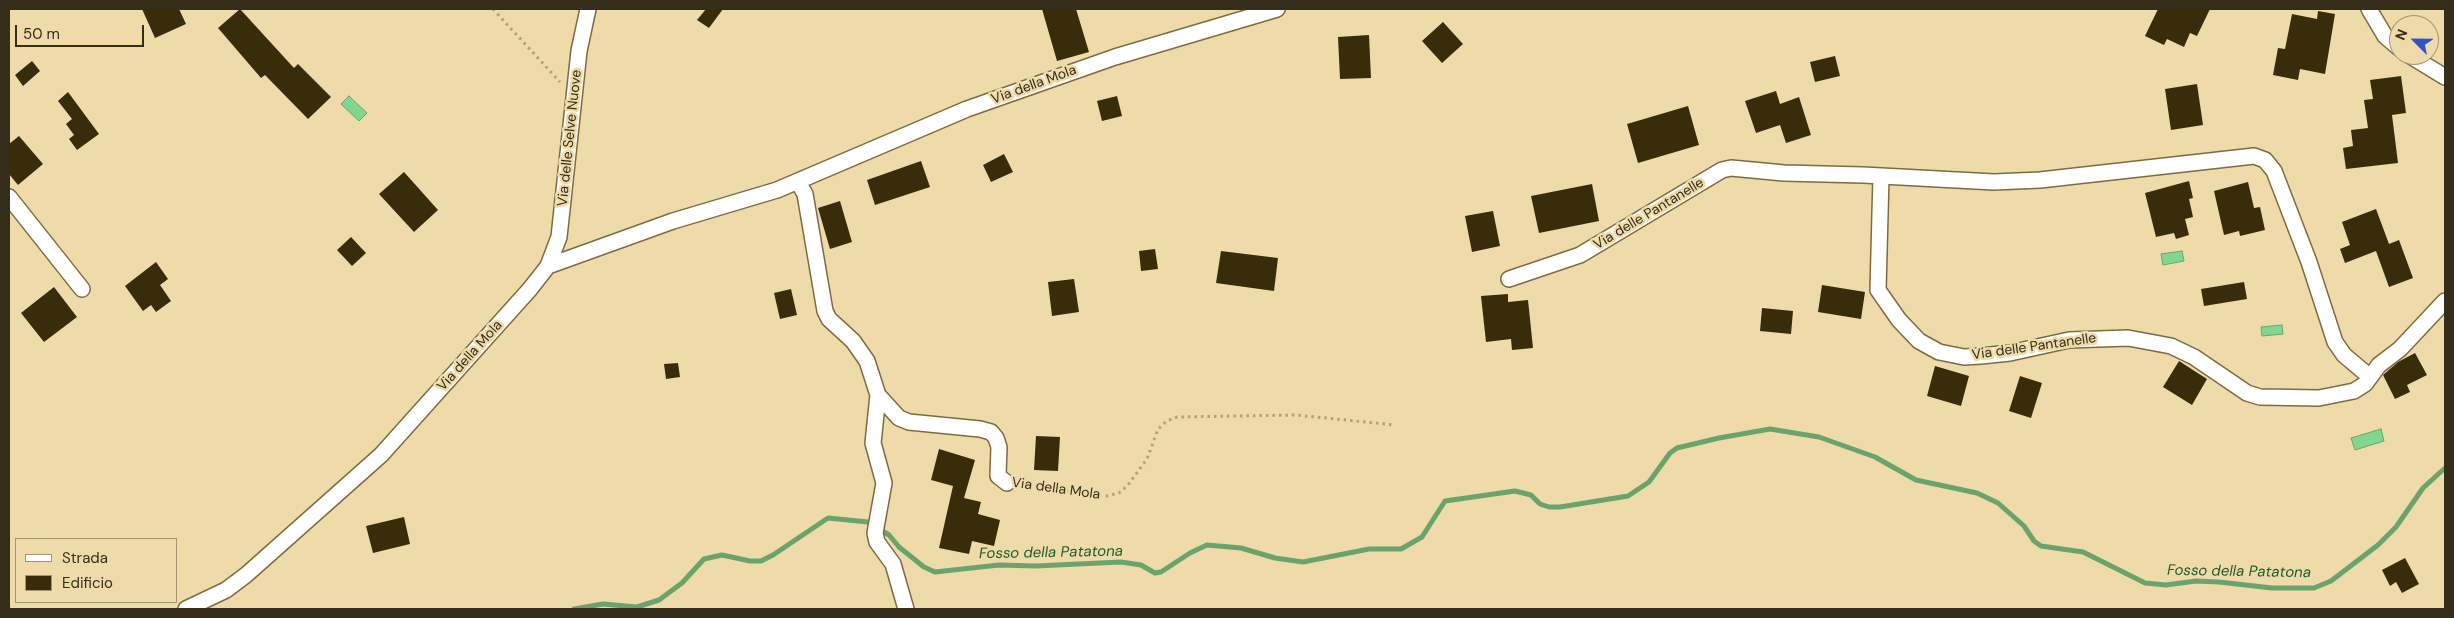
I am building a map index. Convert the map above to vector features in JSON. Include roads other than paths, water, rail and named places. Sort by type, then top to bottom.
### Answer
[{"type":"street","name":"Via delle Selve Nuove","points":[[548,266],[559,237],[581,40],[588,9]]},
{"type":"street","name":"Via della Mola","points":[[186,609],[226,590],[246,576],[381,455],[530,290],[548,266],[673,221],[798,182],[968,109],[1115,56],[1277,9]]},
{"type":"street","points":[[2369,9],[2389,39]]},
{"type":"street","points":[[2425,65],[2445,78]]},
{"type":"street","name":"Via delle Pantanelle","points":[[1509,279],[1580,255],[1729,168],[1784,174],[2018,182],[2248,156],[2260,158],[2270,164],[2309,262],[2335,342],[2344,355],[2370,377]]},
{"type":"street","name":"Via delle Pantanelle","points":[[1881,176],[1878,290],[1899,320],[1919,342],[1939,352],[1964,357],[1981,356],[2010,353],[2069,340],[2128,338],[2171,346],[2214,369],[2236,388],[2260,397],[2319,398],[2354,392],[2365,384],[2379,365],[2400,349],[2445,301]]},
{"type":"street","name":"Via della Mola","points":[[798,182],[806,194],[825,311],[829,318],[853,341],[867,360],[878,395],[873,443],[884,483],[875,526],[877,542],[893,564],[906,609]]},
{"type":"street","points":[[9,197],[82,288]]},
{"type":"street","name":"Via della Mola","points":[[878,395],[899,418],[909,422],[980,429],[990,432],[996,438],[999,447],[998,476],[1007,483]]},
{"type":"waterway","name":"Fosso della Patatona","points":[[574,609],[603,604],[637,607],[659,600],[682,583],[704,559],[722,555],[750,561],[761,561],[828,518],[868,522],[889,535],[899,547],[924,567],[935,572],[999,565],[1036,566],[1121,562],[1141,565],[1155,573],[1161,572],[1190,553],[1207,545],[1241,548],[1275,558],[1303,562],[1369,549],[1401,549],[1422,537],[1445,501],[1515,491],[1531,495],[1540,504],[1549,507],[1560,507],[1628,496],[1649,482],[1670,453],[1677,448],[1770,429],[1819,437],[1875,457],[1916,480],[1977,493],[1998,503],[2024,526],[2034,541],[2041,546],[2083,552],[2145,583],[2166,585],[2196,581],[2272,588],[2314,588],[2331,581],[2378,545],[2396,527],[2423,488],[2445,468]]}]
